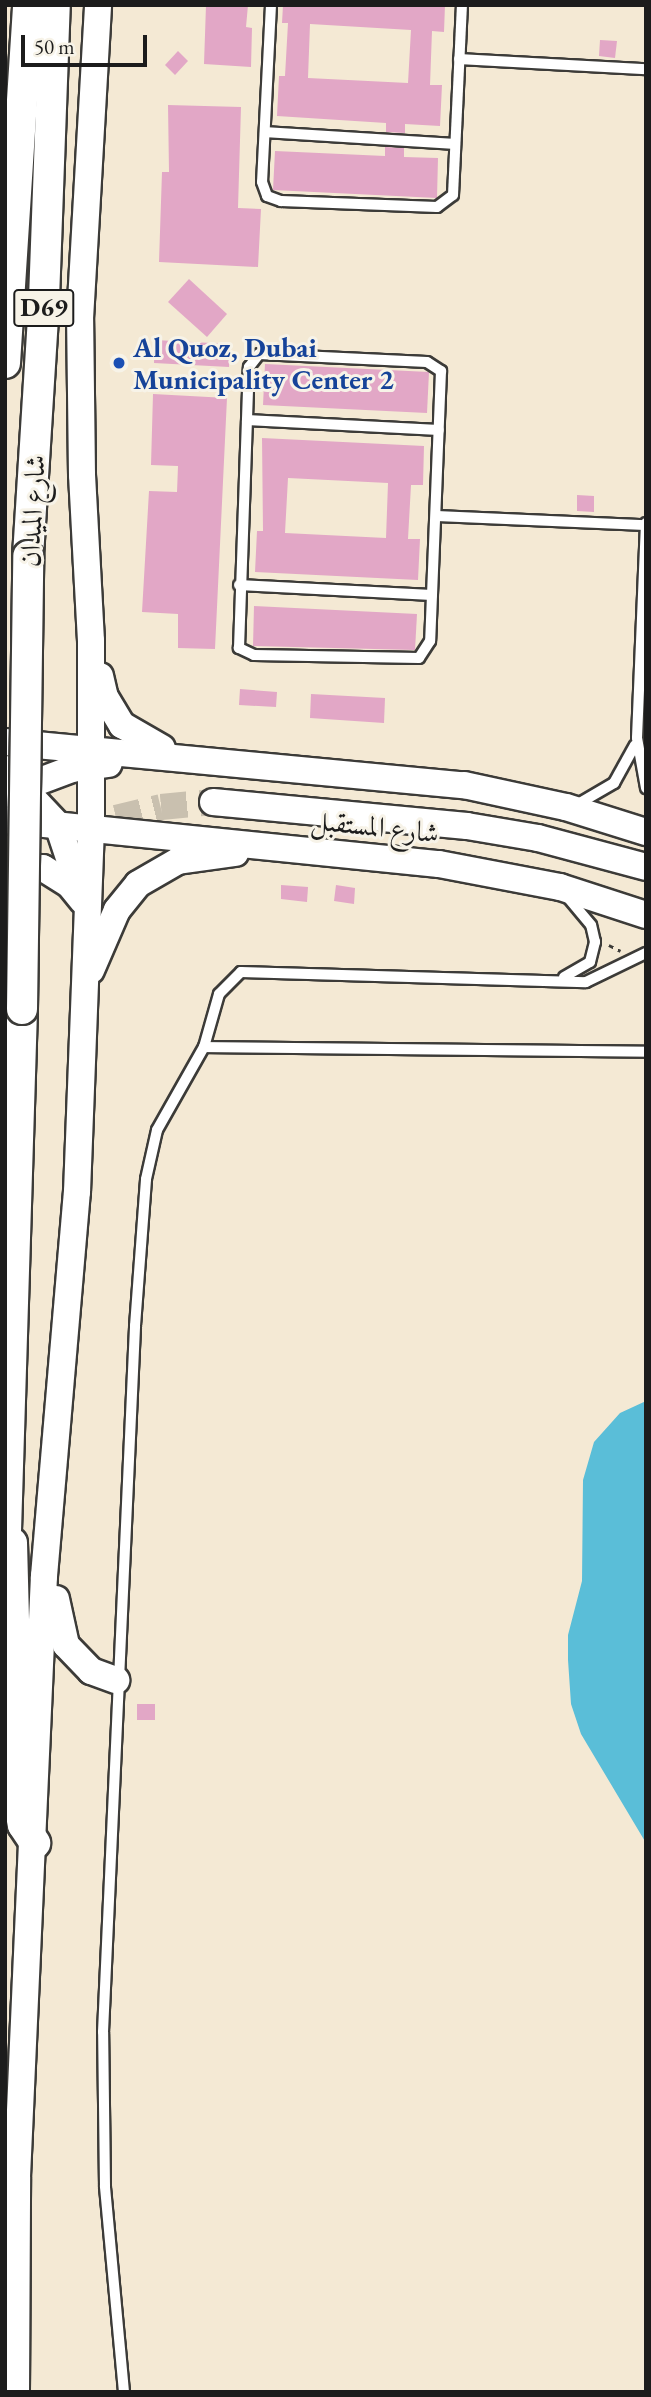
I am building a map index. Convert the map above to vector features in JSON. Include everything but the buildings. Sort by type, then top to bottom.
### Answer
[{"type":"main road","name":"D69","points":[[5,363],[28,5]]},
{"type":"main road","name":"شارع الميدان","points":[[5,1563],[22,1009],[28,556],[44,299],[55,5]]},
{"type":"main road","points":[[52,60],[66,46],[75,5]]},
{"type":"main road","points":[[16,2392],[17,2177],[35,1843],[44,1576],[77,1192],[91,828],[91,641],[82,475],[80,319],[98,5]]},
{"type":"main road","points":[[91,641],[112,712],[135,735],[177,755]]},
{"type":"main road","name":"شارع المستقبل","points":[[5,742],[92,756],[177,755],[429,780],[566,807],[646,832]]},
{"type":"main road","points":[[14,777],[92,756]]},
{"type":"main road","points":[[14,777],[58,825],[88,908]]},
{"type":"main road","points":[[14,777],[91,828]]},
{"type":"main road","points":[[213,803],[467,826],[538,838],[646,867]]},
{"type":"main road","name":"شارع المستقبل","points":[[5,820],[439,864],[560,887],[646,915]]},
{"type":"main road","points":[[85,983],[117,910],[138,884],[157,870],[178,861],[279,846]]},
{"type":"main road","points":[[5,865],[28,864],[57,875],[88,908]]},
{"type":"main road","points":[[7,1533],[15,1553],[19,1805],[23,1825],[35,1843]]},
{"type":"main road","points":[[44,1576],[54,1589],[60,1630],[66,1645],[91,1671],[116,1680]]},
{"type":"lane","points":[[271,5],[262,187],[271,199],[442,206],[453,195],[462,5]]},
{"type":"lane","points":[[459,59],[646,69]]},
{"type":"lane","points":[[265,132],[456,144]]},
{"type":"lane","points":[[260,354],[427,362],[435,365],[442,376],[429,646],[414,660],[254,655],[242,651],[236,640],[247,420],[250,362],[260,354]]},
{"type":"lane","points":[[247,420],[439,430]]},
{"type":"lane","points":[[436,516],[646,524],[637,738],[646,788]]},
{"type":"lane","points":[[239,585],[432,595]]},
{"type":"lane","points":[[566,807],[584,803],[614,783],[637,738]]},
{"type":"lane","points":[[560,887],[591,925],[595,942],[590,962],[582,971],[560,978]]},
{"type":"lane","points":[[124,2392],[108,2234],[102,2090],[116,1680],[148,1163],[163,1114],[204,1047],[224,985],[252,970],[598,979],[646,953]]},
{"type":"lane","points":[[204,1047],[646,1052]]},
{"type":"path","points":[[595,942],[618,947],[628,961]]},
{"type":"water","points":[[646,1401],[646,1843],[581,1734],[571,1704],[568,1635],[582,1581],[583,1480],[594,1442],[620,1413]]},
{"type":"tunnel","points":[[85,836],[116,818],[161,807],[213,802]]},
{"type":"place","name":"Al Quoz, Dubai Municipality Center 2","points":[[119,363]]}]
